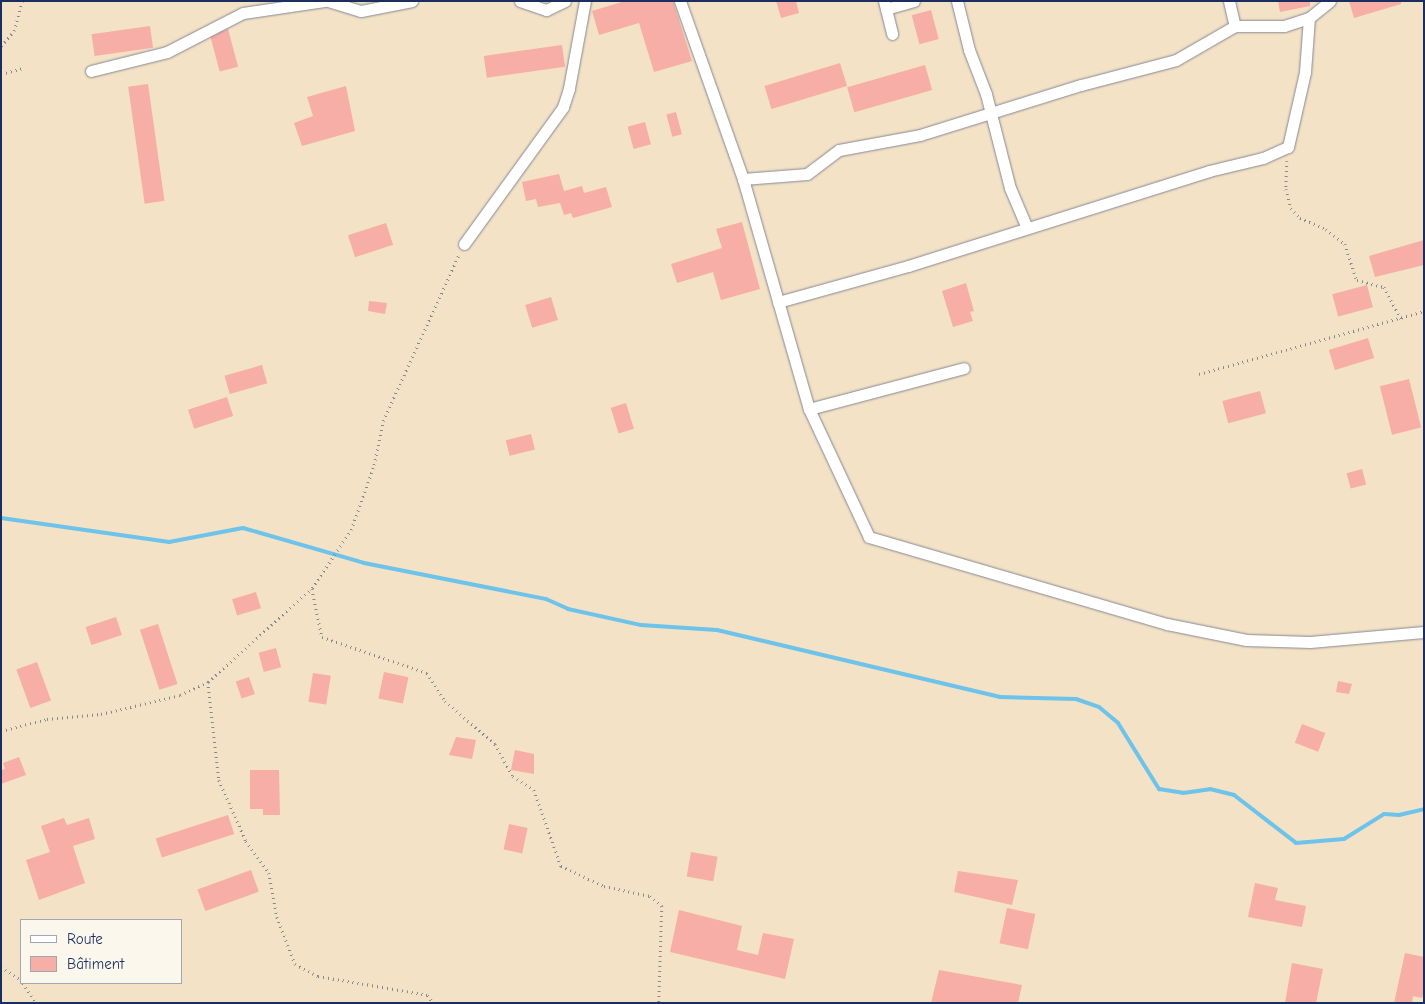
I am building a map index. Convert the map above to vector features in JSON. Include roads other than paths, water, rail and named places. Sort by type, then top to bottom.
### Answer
[{"type":"street","points":[[91,71],[167,52],[243,13],[324,1]]},
{"type":"street","points":[[328,1],[361,11],[412,1]]},
{"type":"street","points":[[520,1],[546,10],[566,1]]},
{"type":"street","points":[[464,244],[563,107],[569,88],[585,1]]},
{"type":"street","points":[[680,1],[743,179],[809,409],[869,537],[1168,624],[1246,640],[1310,642],[1424,632]]},
{"type":"street","points":[[892,34],[885,5],[914,1]]},
{"type":"street","points":[[957,1],[1010,188],[1027,228]]},
{"type":"street","points":[[1229,1],[1235,26]]},
{"type":"street","points":[[743,179],[807,174],[839,150],[920,136],[1176,60],[1235,26],[1284,26],[1309,18],[1330,1]]},
{"type":"street","points":[[778,302],[1027,228],[1208,171],[1263,158],[1288,147],[1305,72],[1309,18]]},
{"type":"street","points":[[809,409],[964,368]]},
{"type":"waterway","points":[[1,518],[169,542],[243,528],[364,563],[546,599],[568,609],[641,625],[717,630],[1000,697],[1076,699],[1099,707],[1118,723],[1159,789],[1183,793],[1210,789],[1234,795],[1296,843],[1344,839],[1384,814],[1399,815],[1424,809]]}]
